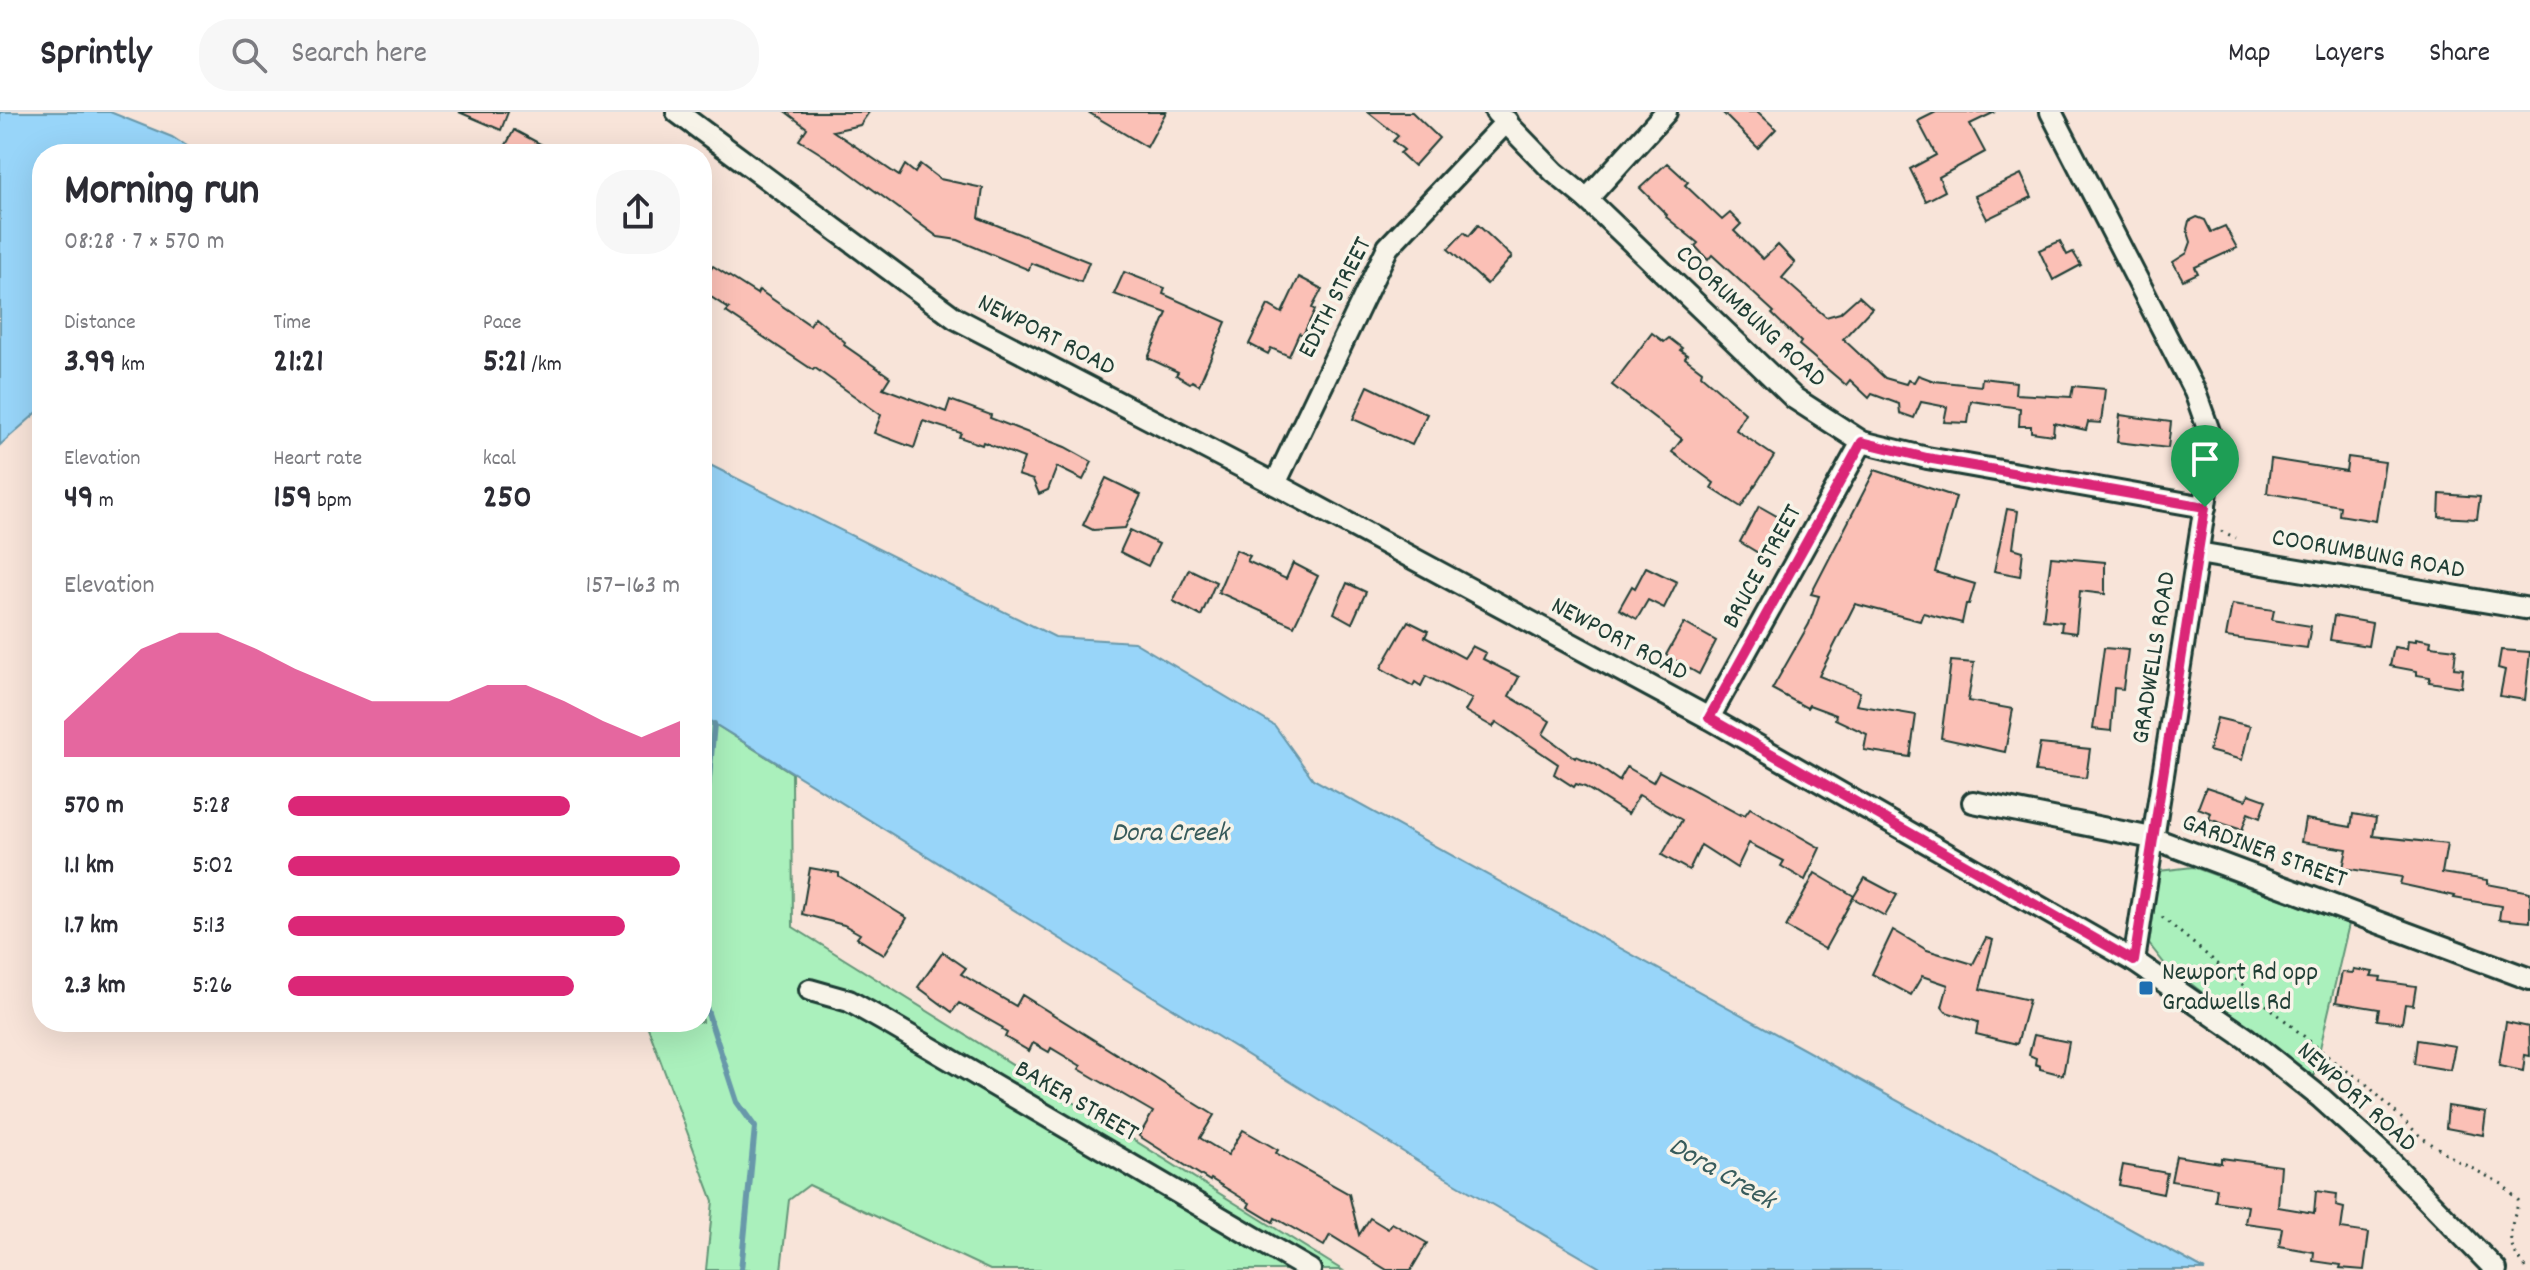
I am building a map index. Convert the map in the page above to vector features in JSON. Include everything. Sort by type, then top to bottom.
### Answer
[{"type":"street","name":"NEWPORT ROAD","points":[[677,112],[955,318],[1275,484],[1709,718],[2134,961],[2246,1038],[2321,1098],[2386,1157],[2496,1270]]},
{"type":"street","points":[[1587,199],[1666,112]]},
{"type":"street","name":"GRADWELLS ROAD","points":[[2051,112],[2204,413],[2210,434],[2211,457],[2205,507],[2134,961]]},
{"type":"street","name":"EDITH STREET","points":[[1275,484],[1388,247],[1502,117]]},
{"type":"street","name":"COORUMBUNG ROAD","points":[[1502,117],[1554,172],[1587,199],[1794,398],[1862,442],[1927,458],[2205,507]]},
{"type":"street","name":"BRUCE STREET","points":[[1709,718],[1862,442]]},
{"type":"street","name":"COORUMBUNG ROAD","points":[[2198,553],[2530,609]]},
{"type":"street","name":"GARDINER STREET","points":[[1973,802],[2152,838],[2530,979]]},
{"type":"street","name":"BAKER STREET","points":[[810,990],[849,1001],[1310,1270]]},
{"type":"path","points":[[2159,910],[2163,918],[2246,990],[2338,1065],[2363,1081],[2421,1137],[2502,1184],[2519,1201],[2509,1241],[2515,1256],[2528,1270]]},
{"type":"green space","points":[[712,722],[792,773],[793,927],[1342,1270],[990,1270],[809,1185],[789,1200],[781,1270],[706,1270],[713,1201],[650,1032],[712,1032]]},
{"type":"green space","points":[[2193,867],[2349,924],[2313,1078],[2164,963],[2149,944],[2159,871]]},
{"type":"water","points":[[0,112],[110,112],[172,137],[183,144],[32,144],[32,417],[0,445]]},
{"type":"water","name":"Dora Creek","points":[[712,466],[1055,637],[1134,642],[1275,726],[1313,779],[2205,1270],[1604,1270],[1426,1166],[712,722]]},
{"type":"building","points":[[459,112],[508,112],[501,130]]},
{"type":"building","points":[[786,112],[869,112],[860,125],[833,131],[899,176],[905,165],[915,173],[920,164],[940,179],[983,188],[979,218],[1089,262],[1081,282],[1031,263],[1029,270],[958,240],[938,237],[845,169],[799,140],[807,128]]},
{"type":"building","points":[[1088,112],[1166,112],[1147,147]]},
{"type":"building","points":[[1368,112],[1412,112],[1439,138],[1414,166],[1400,153],[1404,150],[1393,141],[1398,136]]},
{"type":"building","points":[[1722,112],[1758,112],[1776,129],[1758,148]]},
{"type":"building","points":[[1936,112],[1995,112],[1970,124],[1985,152],[1939,177],[1945,191],[1926,201],[1910,169],[1936,155],[1918,121]]},
{"type":"building","points":[[514,130],[540,144],[506,144]]},
{"type":"building","points":[[1667,163],[1722,220],[1730,213],[1741,224],[1734,231],[1763,259],[1778,245],[1795,263],[1782,278],[1826,317],[1840,313],[1859,296],[1872,308],[1843,339],[1885,378],[1906,384],[1908,380],[1914,382],[1918,375],[1934,381],[1981,386],[1982,378],[2016,382],[2015,394],[2071,397],[2073,386],[2105,389],[2101,423],[2088,422],[2086,430],[2054,423],[2053,435],[2031,432],[2031,426],[2019,426],[2020,408],[1971,401],[1968,423],[1944,422],[1947,407],[1921,402],[1914,418],[1900,413],[1899,404],[1872,394],[1869,398],[1850,380],[1846,385],[1799,345],[1801,342],[1772,314],[1774,312],[1712,255],[1708,260],[1695,246],[1698,243],[1666,217],[1640,188]]},
{"type":"building","points":[[2021,174],[2032,197],[1987,219],[1975,196]]},
{"type":"building","points":[[2197,217],[2205,220],[2211,232],[2225,226],[2237,248],[2195,267],[2198,273],[2183,280],[2173,262],[2187,253],[2191,242],[2187,229],[2189,221]]},
{"type":"building","points":[[1478,225],[1512,257],[1487,284],[1448,249],[1464,232],[1469,236]]},
{"type":"building","points":[[2060,241],[2067,255],[2073,252],[2081,265],[2053,280],[2039,250]]},
{"type":"building","points":[[712,267],[757,294],[759,290],[810,325],[815,317],[845,342],[844,345],[890,377],[883,388],[946,412],[950,400],[1065,447],[1092,462],[1083,480],[1057,467],[1048,490],[1039,494],[1033,480],[1018,475],[1024,458],[983,442],[982,445],[959,437],[961,433],[923,421],[914,448],[874,433],[881,415],[815,368],[813,370],[726,312],[729,309],[712,298]]},
{"type":"building","points":[[1124,272],[1165,288],[1163,294],[1226,322],[1199,385],[1190,383],[1176,375],[1178,372],[1148,358],[1167,313],[1114,294]]},
{"type":"building","points":[[1299,277],[1322,289],[1303,335],[1299,333],[1289,356],[1271,348],[1268,354],[1249,344],[1268,305],[1282,313]]},
{"type":"building","points":[[1652,333],[1664,342],[1669,338],[1682,348],[1680,350],[1687,355],[1685,358],[1702,371],[1701,375],[1745,413],[1736,430],[1774,456],[1741,507],[1711,488],[1714,483],[1672,452],[1682,439],[1612,385]]},
{"type":"building","points":[[1368,386],[1427,414],[1412,445],[1353,419]]},
{"type":"building","points":[[2120,415],[2171,422],[2168,448],[2117,442]]},
{"type":"building","points":[[2348,457],[2385,462],[2376,521],[2339,515],[2340,506],[2267,493],[2271,459],[2346,471]]},
{"type":"building","points":[[1875,470],[1956,497],[1935,572],[1975,584],[1962,623],[1923,613],[1920,621],[1855,604],[1819,676],[1860,692],[1856,705],[1916,715],[1910,757],[1864,750],[1867,734],[1835,719],[1836,715],[1809,705],[1807,708],[1772,689],[1809,624],[1819,596],[1811,594]]},
{"type":"building","points":[[1106,478],[1141,495],[1125,528],[1093,530],[1083,525]]},
{"type":"building","points":[[2440,494],[2480,497],[2477,519],[2439,517]]},
{"type":"building","points":[[1759,506],[1780,518],[1760,554],[1740,542]]},
{"type":"building","points":[[2007,509],[2018,511],[2013,548],[2023,551],[2020,576],[1994,571]]},
{"type":"building","points":[[1130,530],[1159,544],[1148,566],[1120,552]]},
{"type":"building","points":[[1236,550],[1250,556],[1247,561],[1286,579],[1293,563],[1318,576],[1294,626],[1218,592]]},
{"type":"building","points":[[2051,557],[2105,562],[2105,594],[2080,591],[2076,633],[2061,631],[2062,622],[2043,620]]},
{"type":"building","points":[[1646,567],[1677,582],[1664,608],[1648,600],[1637,619],[1619,609]]},
{"type":"building","points":[[1189,569],[1216,582],[1201,616],[1173,601]]},
{"type":"building","points":[[1347,583],[1366,592],[1352,623],[1334,613]]},
{"type":"building","points":[[2232,604],[2274,610],[2272,620],[2311,626],[2307,648],[2226,637]]},
{"type":"building","points":[[2334,616],[2372,623],[2368,646],[2330,640]]},
{"type":"building","points":[[1408,621],[1428,631],[1425,637],[1464,658],[1472,646],[1486,653],[1483,659],[1519,677],[1509,696],[1550,721],[1543,734],[1575,758],[1595,764],[1619,781],[1627,767],[1653,782],[1659,771],[1740,815],[1745,815],[1750,808],[1820,848],[1805,880],[1781,866],[1784,861],[1749,843],[1737,868],[1701,845],[1689,870],[1662,855],[1682,820],[1639,795],[1628,814],[1585,787],[1576,784],[1574,787],[1554,774],[1558,764],[1496,722],[1493,727],[1465,711],[1472,699],[1426,676],[1421,686],[1415,682],[1413,686],[1381,668]]},
{"type":"building","points":[[1684,623],[1716,641],[1699,674],[1666,655]]},
{"type":"building","points":[[2416,638],[2431,641],[2430,646],[2456,649],[2454,668],[2463,669],[2461,687],[2429,682],[2430,677],[2417,675],[2417,671],[2390,666],[2394,647],[2407,649],[2408,640],[2416,641]]},
{"type":"building","points":[[2104,648],[2128,650],[2123,689],[2114,688],[2111,731],[2093,729]]},
{"type":"building","points":[[2501,650],[2530,652],[2525,700],[2500,696],[2505,670],[2498,668]]},
{"type":"building","points":[[1951,661],[1974,663],[1968,701],[2013,709],[2005,752],[1941,738]]},
{"type":"building","points":[[2217,718],[2250,726],[2242,760],[2209,751]]},
{"type":"building","points":[[2040,744],[2090,749],[2086,778],[2035,772]]},
{"type":"building","points":[[2206,787],[2246,800],[2249,794],[2266,800],[2260,818],[2248,813],[2242,830],[2209,819],[2211,813],[2198,808]]},
{"type":"building","points":[[2353,814],[2376,818],[2373,836],[2447,844],[2442,873],[2487,880],[2487,884],[2530,892],[2530,922],[2499,919],[2501,906],[2400,884],[2402,877],[2343,868],[2347,849],[2301,842],[2305,819],[2351,827]]},
{"type":"building","points":[[810,868],[839,873],[839,876],[907,918],[884,955],[857,938],[860,934],[844,925],[802,914]]},
{"type":"building","points":[[1815,873],[1854,896],[1825,949],[1786,927]]},
{"type":"building","points":[[1865,878],[1897,895],[1885,916],[1853,898]]},
{"type":"building","points":[[1893,930],[1927,950],[1973,964],[1986,938],[1993,940],[1980,989],[2029,1000],[2017,1044],[1976,1034],[1978,1022],[1946,1012],[1942,1007],[1948,985],[1922,976],[1911,995],[1872,974]]},
{"type":"building","points":[[943,952],[966,968],[961,974],[1016,1006],[1022,995],[1214,1115],[1200,1138],[1228,1155],[1243,1130],[1278,1150],[1276,1153],[1349,1194],[1359,1235],[1370,1218],[1388,1229],[1392,1223],[1427,1243],[1411,1270],[1387,1270],[1330,1235],[1324,1246],[1275,1218],[1273,1222],[1248,1207],[1250,1203],[1139,1136],[1153,1112],[1079,1069],[1081,1066],[1051,1048],[1049,1052],[1033,1043],[1029,1051],[1005,1037],[1007,1033],[1003,1028],[959,1003],[952,1012],[918,987]]},
{"type":"building","points":[[2354,969],[2373,972],[2371,976],[2381,977],[2380,981],[2416,986],[2413,1005],[2405,1004],[2402,1023],[2377,1020],[2379,1009],[2336,1002],[2342,972],[2353,973]]},
{"type":"building","points":[[2506,1022],[2529,1027],[2530,1056],[2525,1055],[2523,1071],[2499,1066]]},
{"type":"building","points":[[2034,1035],[2069,1042],[2063,1075],[2040,1069],[2035,1064],[2036,1058],[2029,1055]]},
{"type":"building","points":[[2417,1040],[2455,1046],[2450,1070],[2414,1064]]},
{"type":"building","points":[[2448,1106],[2486,1112],[2483,1135],[2446,1128]]},
{"type":"building","points":[[2176,1156],[2221,1163],[2221,1158],[2281,1166],[2278,1207],[2314,1213],[2316,1191],[2337,1194],[2336,1206],[2344,1208],[2341,1229],[2369,1233],[2364,1270],[2313,1261],[2314,1252],[2279,1246],[2282,1228],[2245,1223],[2248,1206],[2215,1201],[2217,1188],[2171,1181]]},
{"type":"building","points":[[2123,1165],[2167,1173],[2163,1194],[2119,1185]]},
{"type":"waterway","points":[[712,746],[714,724]]},
{"type":"waterway","points":[[712,1026],[737,1102],[755,1127],[741,1270]]},
{"type":"place","name":"Newport Rd opp Gradwells Rd","points":[[2146,988]]},
{"type":"route","points":[[1862,442],[1927,458],[2205,507],[2134,961],[1709,718],[1862,442]]}]
